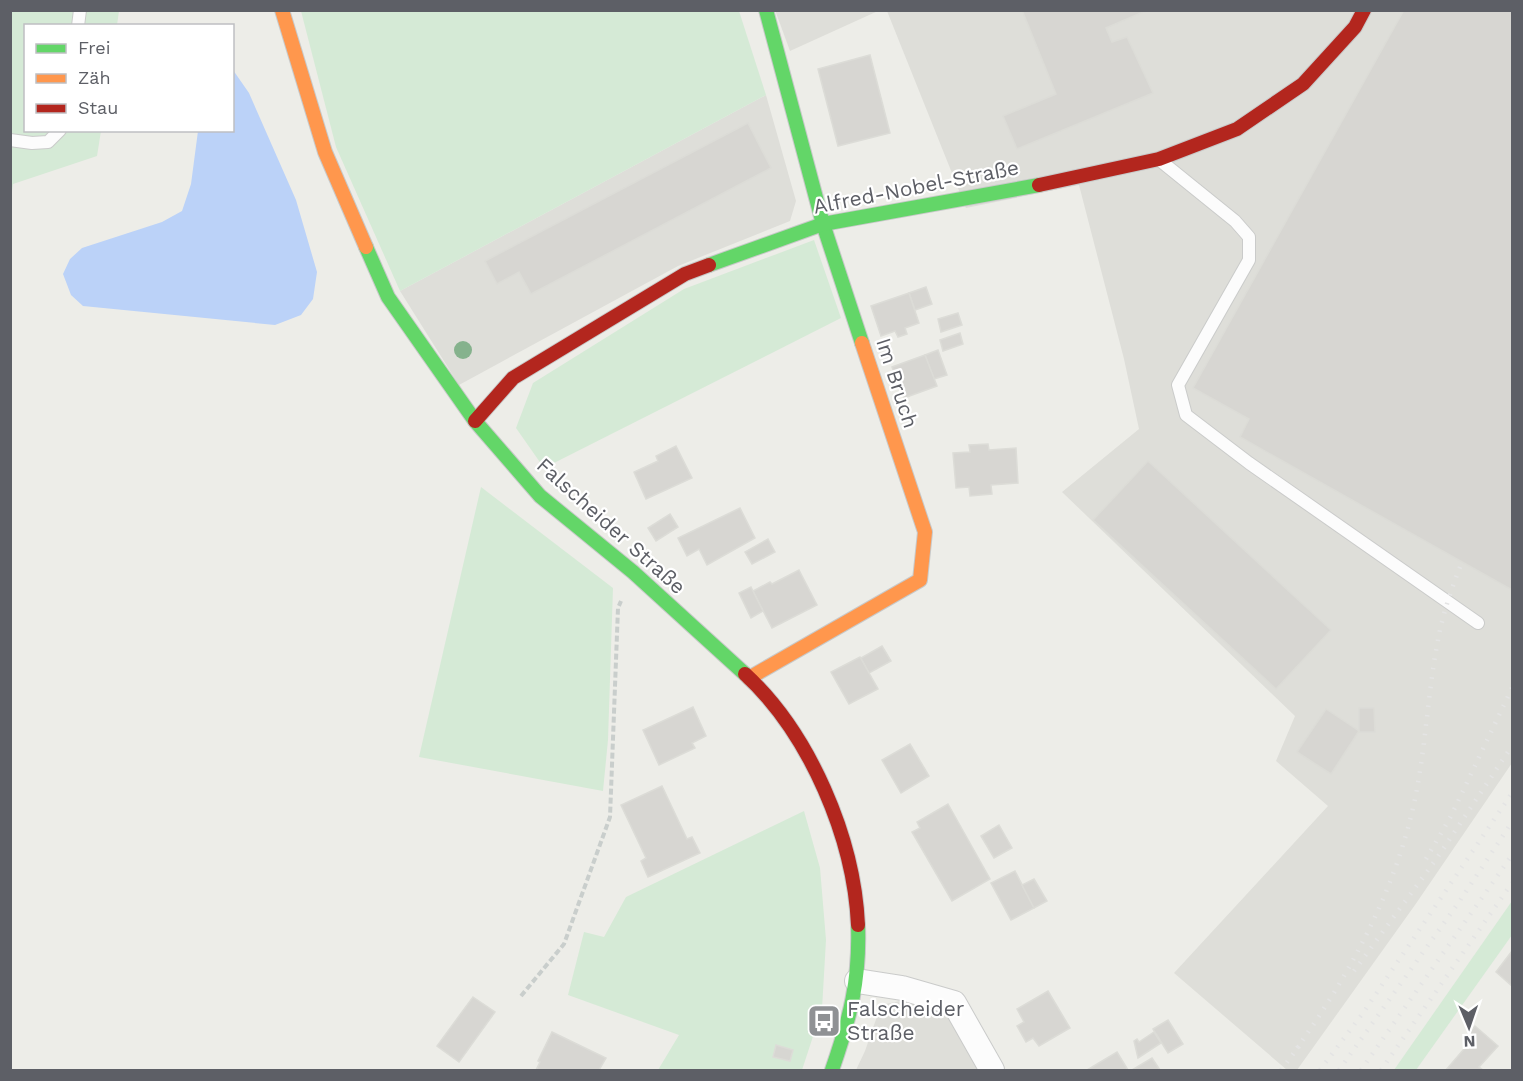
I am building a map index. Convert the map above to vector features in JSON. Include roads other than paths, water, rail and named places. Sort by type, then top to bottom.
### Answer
[{"type":"street","name":"Falscheider Straße","points":[[282,10],[324,152],[388,297],[475,421],[540,496],[633,573],[749,678],[789,724],[832,804],[846,848],[856,910],[859,950],[857,981],[847,1026],[832,1071]]},
{"type":"street","name":"Im Bruch","points":[[749,678],[920,580],[925,532],[823,224],[766,10]]},
{"type":"street","name":"Alfred-Nobel-Straße","points":[[475,421],[513,378],[685,274],[823,224],[1082,177],[1159,159],[1237,129],[1303,84],[1355,27],[1364,10]]},
{"type":"street","points":[[857,981],[902,988],[954,1003],[992,1071]]},
{"type":"lane","points":[[10,140],[32,144],[48,142],[58,132]]},
{"type":"lane","points":[[1159,159],[1235,222],[1249,237],[1249,260],[1178,385],[1186,415],[1249,463],[1478,623]]},
{"type":"water","points":[[234,71],[249,93],[296,200],[317,272],[313,299],[301,315],[275,325],[83,306],[71,295],[63,274],[70,259],[82,248],[162,222],[182,211],[191,184],[198,132],[234,132]]},
{"type":"railway","points":[[1297,1048],[1354,959],[1385,895],[1397,862],[1416,794],[1440,630],[1462,562]]},
{"type":"railway","points":[[1426,859],[1451,816],[1512,688]]},
{"type":"railway","points":[[1354,971],[1437,858],[1512,746]]},
{"type":"railway","points":[[1320,1070],[1363,1013],[1512,793]]},
{"type":"railway","points":[[1339,1070],[1459,902],[1512,822]]},
{"type":"railway","points":[[1361,1070],[1512,855]]},
{"type":"railway","points":[[1381,1070],[1512,883]]},
{"type":"railway","points":[[1281,1070],[1303,1041]]},
{"type":"place","name":"Falscheider Straße","points":[[824,1021]]}]
